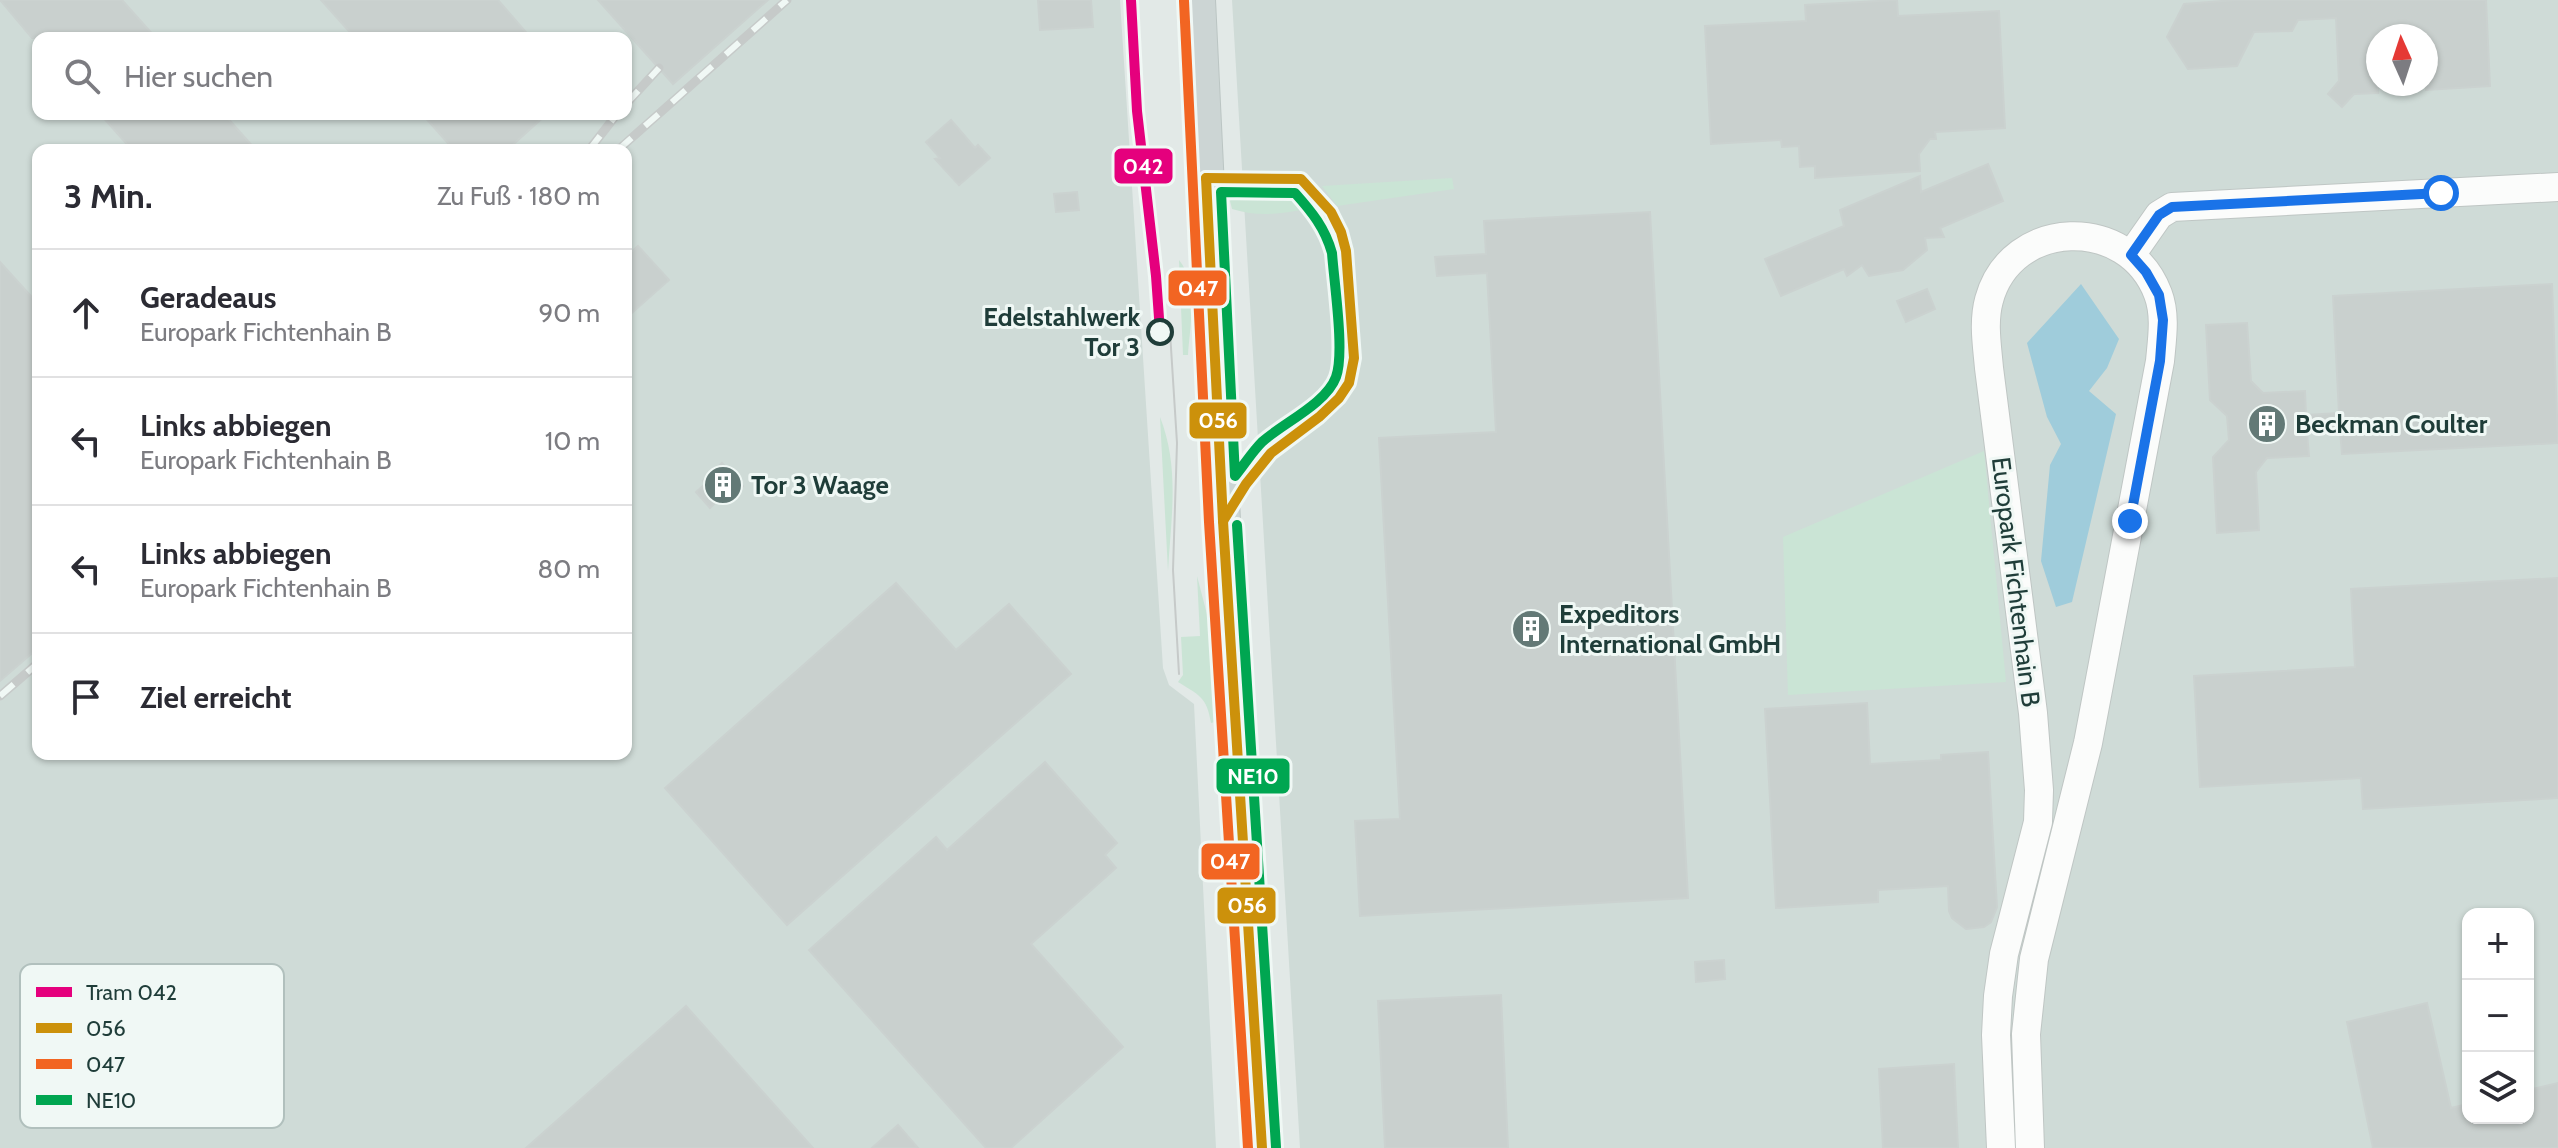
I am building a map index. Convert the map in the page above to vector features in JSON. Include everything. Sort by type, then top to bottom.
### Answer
[{"type":"main road","points":[[1198,0],[1223,537],[1262,1148]]},
{"type":"street","points":[[2131,255],[2159,215],[2172,207],[2558,187]]},
{"type":"street","name":"Europark Fichtenhain B","points":[[2001,1148],[1996,1035],[2004,954],[2038,822],[2039,790],[2033,713],[1985,325],[1989,299],[2000,275],[2017,256],[2030,247],[2057,238],[2083,236],[2104,239],[2131,255],[2146,272],[2159,295],[2163,320],[2160,361],[2088,743],[2034,959],[2026,1034],[2030,1148]]},
{"type":"street","points":[[1996,1035],[2026,1034]]},
{"type":"shaded area","points":[[0,0],[1120,0],[1163,668],[1169,685],[1194,704],[1216,1148],[0,1148]]},
{"type":"shaded area","points":[[1232,0],[2558,0],[2558,1148],[1300,1148]]},
{"type":"green space","points":[[1452,178],[1454,189],[1337,206],[1322,186]]},
{"type":"green space","points":[[1284,188],[1301,193],[1319,207],[1265,214],[1232,209],[1230,201],[1235,192]]},
{"type":"green space","points":[[1179,260],[1191,293],[1188,355],[1183,355]]},
{"type":"green space","points":[[1160,417],[1172,474],[1168,571]]},
{"type":"green space","points":[[1984,451],[2006,682],[1788,695],[1783,537]]},
{"type":"green space","points":[[1197,576],[1209,622],[1215,722],[1211,723],[1201,698],[1178,682],[1183,675],[1181,637],[1200,636]]},
{"type":"water","points":[[2081,284],[2119,339],[2107,368],[2089,391],[2116,414],[2072,602],[2056,607],[2041,561],[2050,465],[2061,444],[2047,417],[2027,343]]},
{"type":"building","points":[[0,0],[122,0],[151,32],[32,32],[32,38]]},
{"type":"building","points":[[321,0],[498,0],[526,32],[350,32]]},
{"type":"building","points":[[598,0],[768,0],[673,84],[632,38],[632,32],[627,32]]},
{"type":"building","points":[[1038,0],[1091,0],[1093,27],[1040,30]]},
{"type":"building","points":[[1897,0],[1898,16],[1999,11],[2005,128],[1935,132],[1936,139],[1930,139],[1919,154],[1920,171],[1815,178],[1815,166],[1800,167],[1799,146],[1782,147],[1781,140],[1711,144],[1705,26],[1806,21],[1805,5]]},
{"type":"building","points":[[2235,0],[2486,0],[2490,86],[2438,89],[2438,24],[2366,24],[2366,94],[2354,94],[2342,107],[2328,94],[2339,81],[2336,18],[2298,20],[2292,31],[2254,32],[2237,66],[2188,69],[2167,37],[2184,4]]},
{"type":"building","points":[[105,120],[229,120],[251,144],[127,144]]},
{"type":"building","points":[[427,120],[540,120],[514,144],[449,144]]},
{"type":"building","points":[[951,120],[975,148],[978,145],[990,158],[959,185],[935,159],[940,158],[926,142]]},
{"type":"building","points":[[1988,164],[2003,201],[1940,228],[1944,237],[1925,238],[1927,250],[1903,270],[1869,276],[1862,265],[1847,276],[1844,269],[1781,296],[1765,259],[1844,226],[1840,210],[1920,176],[1921,192]]},
{"type":"building","points":[[1077,192],[1079,210],[1056,212],[1054,194]]},
{"type":"building","name":"Expeditors International GmbH","points":[[1650,212],[1688,898],[1360,916],[1355,821],[1400,819],[1379,438],[1496,432],[1487,273],[1437,276],[1435,257],[1486,254],[1484,221]]},
{"type":"building","points":[[638,246],[669,280],[632,313],[632,252]]},
{"type":"building","points":[[0,262],[32,297],[32,653],[0,681]]},
{"type":"building","points":[[2552,284],[2558,443],[2342,454],[2340,430],[2307,432],[2309,456],[2267,458],[2256,472],[2259,530],[2217,533],[2213,457],[2229,440],[2227,416],[2210,400],[2206,325],[2247,323],[2251,381],[2263,393],[2305,391],[2306,415],[2339,413],[2333,296]]},
{"type":"building","points":[[1927,289],[1935,309],[1906,322],[1897,301]]},
{"type":"building","name":"Tor 3 Waage","points":[[722,463],[743,486],[722,502],[719,499],[710,508],[696,492]]},
{"type":"building","points":[[2558,578],[2558,798],[2363,809],[2361,778],[2200,787],[2194,676],[2355,667],[2351,589]]},
{"type":"building","points":[[896,583],[956,650],[1009,604],[1071,674],[787,925],[665,788]]},
{"type":"building","points":[[1867,703],[1870,764],[1941,760],[1941,755],[1988,752],[1997,907],[1991,922],[1984,927],[1966,929],[1952,918],[1948,886],[1878,890],[1878,902],[1776,908],[1765,709]]},
{"type":"building","points":[[1045,762],[1117,843],[1105,855],[1116,868],[1031,944],[1123,1047],[1011,1148],[986,1148],[809,950],[936,837],[947,850]]},
{"type":"building","points":[[1724,960],[1725,979],[1696,982],[1695,962]]},
{"type":"building","points":[[1501,995],[1508,1148],[1385,1148],[1378,1001]]},
{"type":"building","points":[[2427,1003],[2451,1108],[2462,1105],[2462,1124],[2534,1124],[2534,1089],[2558,1083],[2558,1148],[2373,1148],[2347,1022]]},
{"type":"building","points":[[686,1006],[813,1148],[526,1148]]},
{"type":"building","points":[[1954,1064],[1958,1148],[1883,1148],[1879,1069]]},
{"type":"building","points":[[898,1125],[918,1148],[872,1148]]},
{"type":"tram line","name":"042","points":[[1131,0],[1137,111],[1160,332]]},
{"type":"tram line","points":[[1170,332],[1177,443],[1173,570],[1179,674]]},
{"type":"railway","points":[[625,144],[787,0]]},
{"type":"railway","points":[[632,97],[659,68]]},
{"type":"railway","points":[[594,144],[612,120]]},
{"type":"railway","points":[[0,696],[32,668]]},
{"type":"transit line","name":"047","points":[[1184,1],[1209,522],[1248,1148]]},
{"type":"transit line","name":"056","points":[[1206,178],[1223,521],[1262,1148]]},
{"type":"transit line","name":"056","points":[[1206,178],[1301,179],[1331,212],[1346,251],[1354,358],[1349,383],[1339,398],[1271,453],[1246,484],[1223,521]]},
{"type":"transit line","name":"NE10","points":[[1221,192],[1295,193],[1307,207],[1322,228],[1332,253],[1339,335],[1338,366],[1331,387],[1314,404],[1262,442],[1235,476],[1221,192]]},
{"type":"transit line","name":"NE10","points":[[1237,525],[1276,1147]]},
{"type":"place","name":"Edelstahlwerk Tor 3","points":[[1160,332]]},
{"type":"place","name":"Beckman Coulter","points":[[2267,424]]},
{"type":"place","name":"Tor 3 Waage","points":[[723,485]]},
{"type":"place","name":"Expeditors International GmbH","points":[[1531,629]]},
{"type":"route","points":[[2130,521],[2160,361],[2163,320],[2159,295],[2146,272],[2131,255],[2159,215],[2172,207],[2441,193]]}]
